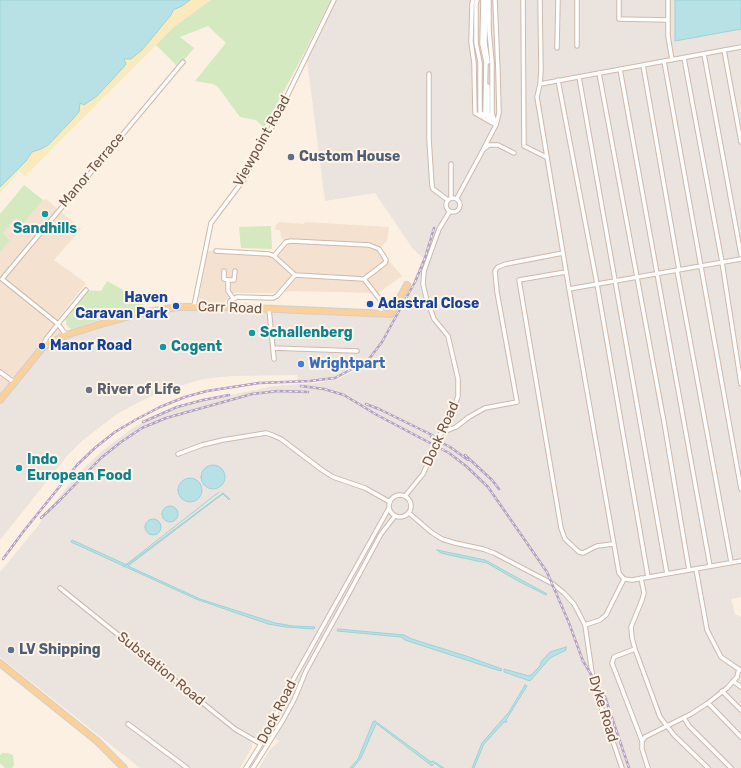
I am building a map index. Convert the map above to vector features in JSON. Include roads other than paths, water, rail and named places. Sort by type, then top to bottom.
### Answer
[{"type":"main road","points":[[381,314],[391,314],[407,285]]},
{"type":"main road","name":"Carr Road","points":[[43,347],[66,335],[141,313],[178,307],[230,307],[381,314]]},
{"type":"main road","points":[[0,400],[43,347]]},
{"type":"main road","points":[[0,663],[93,737],[124,768]]},
{"type":"street","name":"Viewpoint Road","points":[[194,306],[211,223],[245,178],[259,147],[269,133],[334,0]]},
{"type":"street","points":[[473,0],[471,42],[474,63],[475,113],[496,125]]},
{"type":"street","points":[[477,0],[476,43],[480,62],[480,112],[496,125]]},
{"type":"street","points":[[483,0],[482,44],[486,62],[485,113],[496,125]]},
{"type":"street","points":[[487,0],[492,62],[492,113],[496,125]]},
{"type":"street","points":[[457,198],[496,125],[499,113],[494,0]]},
{"type":"street","points":[[523,0],[524,146],[546,158]]},
{"type":"street","points":[[540,0],[541,70],[537,97],[546,158],[619,574],[624,578],[632,580],[741,561]]},
{"type":"street","points":[[557,48],[558,0]]},
{"type":"street","points":[[577,0],[577,46]]},
{"type":"street","points":[[619,0],[619,19],[668,20]]},
{"type":"street","points":[[668,0],[668,36],[672,60]]},
{"type":"street","points":[[540,84],[741,47]]},
{"type":"street","points":[[724,50],[741,142]]},
{"type":"street","points":[[704,54],[741,255]]},
{"type":"street","points":[[684,58],[722,262],[741,384]]},
{"type":"street","points":[[664,61],[741,489]]},
{"type":"street","name":"Manor Terrace","points":[[58,324],[2,278],[183,62]]},
{"type":"street","points":[[643,65],[678,270],[732,562]]},
{"type":"street","points":[[620,69],[710,566]]},
{"type":"street","points":[[599,73],[665,430],[689,570]]},
{"type":"street","points":[[429,74],[429,139],[432,186],[433,189],[449,199],[457,198]]},
{"type":"street","points":[[579,76],[667,574]]},
{"type":"street","points":[[558,80],[597,284],[648,577]]},
{"type":"street","points":[[483,150],[489,145],[494,144],[514,153]]},
{"type":"street","points":[[451,164],[449,199],[446,207],[450,211],[455,212],[459,209],[460,202],[457,198]]},
{"type":"street","name":"Dock Road","points":[[405,496],[423,474],[441,433],[453,411],[458,396],[458,379],[448,336],[434,319],[423,284],[424,271],[439,229],[450,211]]},
{"type":"street","points":[[216,251],[269,254],[274,256],[295,275],[364,279],[383,266],[386,260],[379,249],[369,245],[291,241],[286,242],[274,256]]},
{"type":"street","points":[[441,433],[456,427],[469,417],[485,408],[517,402],[497,292],[495,271],[498,267],[506,264],[563,253]]},
{"type":"street","points":[[569,289],[741,259]]},
{"type":"street","points":[[224,271],[224,280],[234,280],[235,271]]},
{"type":"street","points":[[566,272],[519,280],[561,528],[565,538],[579,552],[583,553],[597,546],[613,544]]},
{"type":"street","points":[[230,307],[230,300],[237,297],[273,298],[277,296],[295,275]]},
{"type":"street","points":[[364,279],[381,301],[381,314]]},
{"type":"street","points":[[228,280],[228,291],[233,298]]},
{"type":"street","points":[[43,347],[46,339],[86,290]]},
{"type":"street","points":[[269,309],[274,359]]},
{"type":"street","points":[[58,324],[66,335]]},
{"type":"street","points":[[273,348],[356,351]]},
{"type":"street","points":[[0,372],[15,383]]},
{"type":"street","points":[[178,454],[223,440],[266,433],[272,434],[333,477],[365,488],[390,502]]},
{"type":"street","points":[[396,496],[405,496],[410,501],[411,507],[409,513],[402,517],[395,516],[389,508],[390,502],[396,496]]},
{"type":"street","name":"Dock Road","points":[[246,768],[261,744],[293,680],[389,508]]},
{"type":"street","name":"Dyke Road","points":[[409,513],[431,532],[442,539],[494,553],[553,584],[574,604],[585,625],[594,686],[622,768]]},
{"type":"street","name":"Dock Road","points":[[253,768],[294,700],[306,671],[381,534],[395,516]]},
{"type":"street","points":[[642,741],[645,737],[684,718],[708,703],[733,681],[740,670],[721,657],[707,630],[696,569]]},
{"type":"street","points":[[585,625],[600,620],[606,615],[624,578]]},
{"type":"street","points":[[641,578],[644,593],[630,627],[635,649],[660,717],[667,727],[708,768]]},
{"type":"street","name":"Substation Road","points":[[60,588],[235,728],[265,747]]},
{"type":"street","points":[[635,649],[614,657],[612,663],[642,741],[642,749],[648,768]]},
{"type":"street","points":[[733,681],[741,687]]},
{"type":"street","points":[[722,692],[741,710]]},
{"type":"street","points":[[708,703],[741,737]]},
{"type":"street","points":[[684,718],[689,726],[731,768]]},
{"type":"street","points":[[128,724],[187,768]]},
{"type":"water","points":[[0,0],[190,0],[173,10],[171,15],[142,50],[131,59],[124,59],[126,64],[97,96],[84,105],[80,103],[79,112],[72,120],[48,145],[32,152],[26,161],[0,187]]},
{"type":"water","points":[[675,0],[741,0],[741,29],[675,41]]},
{"type":"water","points":[[213,465],[221,469],[225,477],[221,485],[213,489],[205,485],[201,477],[205,469]]},
{"type":"water","points":[[190,478],[198,482],[202,490],[198,498],[190,502],[182,498],[178,490],[182,482]]},
{"type":"water","points":[[223,493],[230,499],[229,500],[223,494],[128,566],[200,599],[275,623],[315,627],[314,629],[268,624],[196,599],[71,542],[72,540],[127,565]]},
{"type":"water","points":[[170,506],[177,511],[178,514],[173,521],[170,522],[163,517],[162,514],[167,507]]},
{"type":"water","points":[[153,519],[160,524],[161,527],[156,534],[153,535],[146,530],[145,527],[150,520]]},
{"type":"water","points":[[437,550],[485,560],[547,594],[546,595],[518,581],[487,563],[441,553]]},
{"type":"water","points":[[338,629],[404,635],[502,669],[501,671],[494,669],[405,640],[401,637],[337,631]]},
{"type":"water","points":[[566,647],[566,650],[550,658],[530,681],[504,672],[504,669],[529,676],[540,666],[541,662],[550,652]]},
{"type":"water","points":[[525,685],[527,686],[506,720],[507,722],[504,722],[484,744],[474,768],[472,768],[482,743],[509,712]]},
{"type":"water","points":[[375,721],[431,762],[433,761],[444,768],[441,768],[435,763],[432,766],[376,724],[361,758],[353,768],[350,768],[358,759],[373,722]]},
{"type":"waterway","points":[[123,567],[219,492]]},
{"type":"railway","points":[[3,559],[77,465],[115,432],[137,419],[160,407],[185,397],[207,391],[259,383],[310,381],[335,378],[369,359],[382,342],[415,282],[425,258],[434,228]]},
{"type":"railway","points":[[301,386],[324,389],[344,395],[377,415],[449,453],[466,466],[488,487],[547,572],[569,623],[583,661],[605,697],[629,768]]},
{"type":"railway","points":[[41,518],[101,458],[142,428],[166,418],[252,394],[278,391],[308,392]]},
{"type":"railway","points":[[143,422],[177,407],[229,395]]},
{"type":"railway","points":[[366,404],[436,437]]},
{"type":"railway","points":[[431,437],[450,447],[468,460]]},
{"type":"railway","points":[[465,455],[492,480],[499,489]]},
{"type":"place","name":"Custom House","points":[[291,157]]},
{"type":"place","name":"Sandhills","points":[[45,214]]},
{"type":"place","name":"Adastral Close","points":[[370,304]]},
{"type":"place","name":"Haven Caravan Park","points":[[176,306]]},
{"type":"place","name":"Schallenberg","points":[[252,333]]},
{"type":"place","name":"Manor Road","points":[[42,346]]},
{"type":"place","name":"Cogent","points":[[163,347]]},
{"type":"place","name":"Wrightpart","points":[[301,364]]},
{"type":"place","name":"River of Life","points":[[89,390]]},
{"type":"place","name":"Indo European Food","points":[[19,468]]},
{"type":"place","name":"LV Shipping","points":[[11,650]]}]
